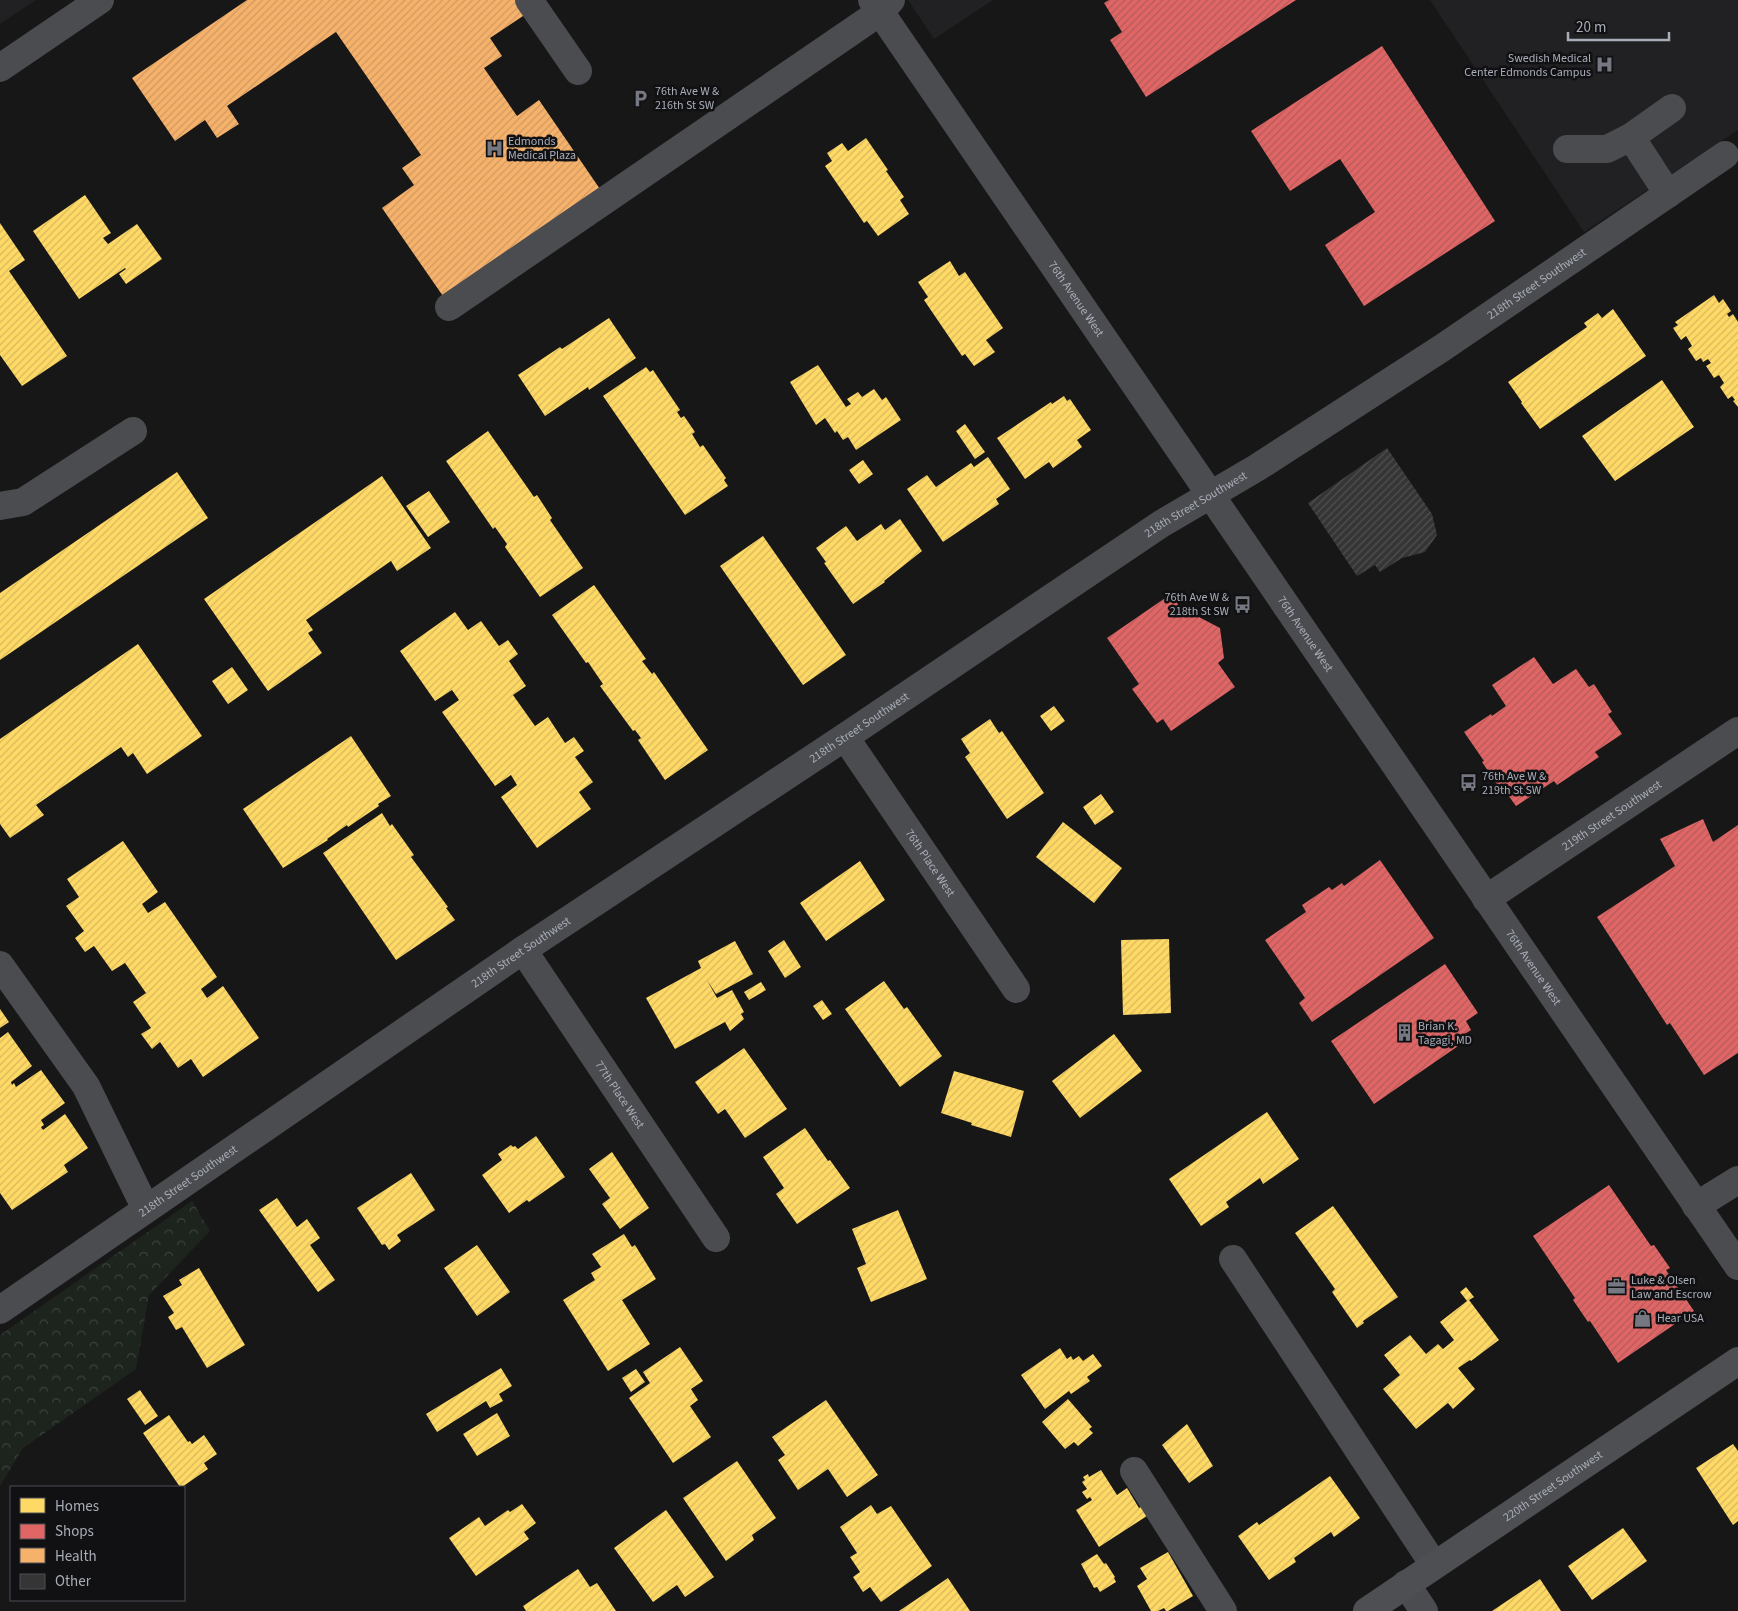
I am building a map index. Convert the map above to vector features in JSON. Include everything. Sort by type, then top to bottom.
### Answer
[{"type":"main road","name":"220th Street Southwest","points":[[1367,1611],[1738,1361]]},
{"type":"street","points":[[0,68],[100,0]]},
{"type":"street","points":[[529,0],[578,71]]},
{"type":"street","points":[[449,308],[881,4]]},
{"type":"street","name":"76th Avenue West","points":[[881,4],[1210,495],[1738,1266]]},
{"type":"street","points":[[1567,149],[1607,148],[1631,137],[1672,108]]},
{"type":"street","points":[[1631,137],[1668,194]]},
{"type":"street","name":"218th Street Southwest","points":[[0,1310],[523,950],[846,737],[1161,524],[1258,467],[1434,353],[1725,155]]},
{"type":"street","points":[[0,506],[23,502],[133,431]]},
{"type":"street","name":"219th Street Southwest","points":[[1486,899],[1738,731]]},
{"type":"street","name":"76th Place West","points":[[846,737],[1016,989]]},
{"type":"street","name":"77th Place West","points":[[523,950],[716,1238]]},
{"type":"street","points":[[0,965],[86,1086],[146,1209]]},
{"type":"street","points":[[1696,1206],[1738,1180]]},
{"type":"street","points":[[1233,1259],[1434,1565]]},
{"type":"street","points":[[1134,1471],[1223,1611]]},
{"type":"street","points":[[1406,1584],[1424,1611]]},
{"type":"shaded area","points":[[0,0],[36,0],[0,24]]},
{"type":"shaded area","points":[[908,0],[993,0],[934,39]]},
{"type":"shaded area","name":"Swedish Medical Center Edmonds Campus","points":[[1430,0],[1738,0],[1738,130],[1584,232]]},
{"type":"green space","points":[[192,1201],[210,1231],[149,1295],[136,1369],[23,1448],[0,1486],[0,1335]]},
{"type":"building: Homes","points":[[866,138],[904,197],[900,200],[909,214],[878,236],[867,221],[864,223],[825,166],[832,161],[827,153],[842,143],[848,151]]},
{"type":"building: Homes","points":[[85,195],[111,233],[103,238],[108,244],[137,224],[162,259],[126,284],[119,274],[125,268],[79,299],[33,231]]},
{"type":"building: Homes","points":[[0,223],[25,260],[9,271],[67,356],[22,386],[0,355]]},
{"type":"building: Homes","points":[[950,261],[959,276],[965,272],[1003,328],[986,340],[995,352],[974,366],[965,354],[962,356],[924,300],[928,297],[918,282]]},
{"type":"building: Homes","points":[[1714,295],[1719,303],[1723,299],[1731,311],[1727,314],[1729,317],[1733,314],[1738,322],[1738,407],[1733,401],[1735,400],[1732,396],[1728,399],[1720,387],[1724,383],[1719,375],[1714,378],[1706,366],[1711,363],[1708,359],[1703,362],[1701,358],[1696,361],[1688,349],[1692,346],[1686,336],[1681,340],[1673,328],[1678,325],[1675,322]]},
{"type":"building: Homes","points":[[1613,309],[1646,356],[1540,429],[1508,382],[1587,327],[1584,323],[1598,313],[1602,318]]},
{"type":"building: Homes","points":[[609,318],[636,358],[589,390],[588,387],[545,416],[518,375]]},
{"type":"building: Homes","points":[[818,365],[846,407],[851,404],[847,399],[858,392],[862,397],[874,389],[882,400],[886,397],[901,420],[856,450],[848,437],[843,440],[837,431],[835,433],[825,418],[816,425],[790,382]]},
{"type":"building: Homes","points":[[646,367],[650,372],[653,370],[680,410],[677,412],[681,418],[684,416],[695,432],[692,434],[700,447],[703,445],[726,478],[724,480],[728,486],[685,515],[603,396]]},
{"type":"building: Homes","points":[[1662,380],[1694,427],[1615,481],[1582,436]]},
{"type":"building: Homes","points":[[1064,396],[1067,401],[1070,399],[1091,430],[1077,440],[1082,447],[1053,468],[1049,462],[1025,479],[997,438],[1051,402],[1052,404]]},
{"type":"building: Homes","points":[[965,424],[985,452],[975,459],[956,431]]},
{"type":"building: Homes","points":[[488,431],[534,497],[537,495],[552,518],[550,520],[583,568],[540,597],[505,547],[507,544],[495,527],[493,529],[446,461]]},
{"type":"building: Homes","points":[[988,457],[1010,489],[996,499],[999,504],[943,542],[907,489],[927,475],[936,487],[971,463],[974,467]]},
{"type":"building: Homes","points":[[863,460],[873,474],[859,484],[849,470]]},
{"type":"building: Homes","points":[[177,472],[208,518],[0,660],[0,593]]},
{"type":"building: Homes","points":[[382,476],[431,548],[397,571],[391,561],[306,620],[313,630],[308,633],[322,653],[268,691],[204,599]]},
{"type":"building: Homes","points":[[429,491],[450,522],[428,537],[406,506]]},
{"type":"building: Homes","points":[[900,519],[922,551],[885,582],[853,604],[824,563],[826,562],[816,548],[846,526],[857,541],[881,524],[885,530]]},
{"type":"building: Homes","points":[[763,536],[846,655],[803,685],[720,566]]},
{"type":"building: Homes","points":[[594,585],[646,659],[642,661],[652,674],[654,672],[708,750],[665,780],[638,740],[641,738],[635,730],[633,731],[600,686],[603,684],[552,615]]},
{"type":"building: Homes","points":[[455,612],[468,630],[481,621],[499,646],[508,640],[518,654],[509,661],[526,686],[513,695],[535,726],[548,717],[565,743],[574,737],[584,751],[575,757],[593,782],[579,792],[591,809],[537,848],[501,797],[517,785],[511,775],[495,786],[442,712],[459,700],[452,690],[435,701],[400,651]]},
{"type":"building: Homes","points":[[138,644],[202,736],[147,774],[133,753],[128,757],[121,747],[36,805],[44,815],[10,838],[0,824],[0,739]]},
{"type":"building: Homes","points":[[232,667],[248,690],[228,704],[212,681]]},
{"type":"building: Homes","points":[[1054,706],[1065,721],[1051,731],[1040,716]]},
{"type":"building: Homes","points":[[990,719],[999,733],[1002,731],[1044,793],[1007,819],[965,757],[970,753],[961,739]]},
{"type":"building: Homes","points":[[351,736],[391,796],[348,827],[347,825],[328,840],[283,868],[243,809]]},
{"type":"building: Homes","points":[[1101,794],[1114,812],[1095,825],[1083,807]]},
{"type":"building: Homes","points":[[382,813],[390,826],[392,824],[414,855],[411,857],[448,907],[446,908],[455,920],[396,960],[323,853]]},
{"type":"building: Homes","points":[[1063,822],[1122,868],[1094,903],[1036,857]]},
{"type":"building: Homes","points":[[123,841],[158,892],[142,904],[148,913],[165,902],[217,977],[201,989],[207,998],[223,986],[259,1038],[203,1077],[191,1059],[178,1068],[160,1042],[152,1049],[141,1034],[151,1028],[133,1002],[146,993],[125,963],[112,971],[94,946],[85,952],[75,938],[84,931],[66,906],[79,897],[67,879]]},
{"type":"building: Homes","points":[[860,861],[885,900],[826,941],[800,903]]},
{"type":"building: Homes","points":[[1169,939],[1171,1013],[1123,1015],[1121,940]]},
{"type":"building: Homes","points":[[784,940],[801,967],[785,978],[768,951]]},
{"type":"building: Homes","points":[[735,941],[753,974],[716,994],[707,980],[717,998],[732,990],[744,1012],[741,1014],[744,1019],[730,1031],[725,1022],[675,1049],[646,998],[701,968],[698,961]]},
{"type":"building: Homes","points":[[884,981],[904,1009],[907,1007],[942,1056],[900,1087],[845,1009]]},
{"type":"building: Homes","points":[[761,982],[766,990],[749,1000],[744,992]]},
{"type":"building: Homes","points":[[822,1000],[832,1014],[823,1020],[813,1006]]},
{"type":"building: Homes","points":[[0,1009],[9,1022],[0,1028]]},
{"type":"building: Homes","points":[[8,1032],[32,1066],[11,1082],[12,1085],[14,1083],[16,1087],[41,1070],[65,1103],[41,1120],[44,1125],[41,1127],[43,1130],[65,1114],[88,1148],[64,1165],[68,1172],[12,1210],[0,1193],[0,1038]]},
{"type":"building: Homes","points":[[1114,1034],[1142,1071],[1080,1118],[1052,1081]]},
{"type":"building: Homes","points":[[744,1048],[787,1109],[745,1138],[725,1109],[718,1114],[695,1082]]},
{"type":"building: Homes","points":[[954,1071],[1024,1091],[1011,1137],[971,1125],[972,1123],[941,1113]]},
{"type":"building: Homes","points":[[1267,1112],[1299,1159],[1263,1184],[1260,1178],[1226,1202],[1229,1207],[1201,1226],[1169,1179]]},
{"type":"building: Homes","points":[[805,1128],[850,1188],[797,1224],[776,1194],[784,1188],[763,1157]]},
{"type":"building: Homes","points":[[536,1136],[565,1177],[529,1202],[527,1200],[509,1213],[482,1175],[502,1160],[498,1154],[511,1145],[518,1149]]},
{"type":"building: Homes","points":[[612,1152],[649,1208],[620,1229],[602,1204],[610,1198],[589,1169]]},
{"type":"building: Homes","points":[[411,1173],[435,1210],[397,1235],[401,1241],[389,1250],[385,1244],[382,1245],[357,1208]]},
{"type":"building: Homes","points":[[277,1198],[297,1227],[307,1219],[320,1238],[310,1245],[335,1280],[318,1292],[259,1210]]},
{"type":"building: Homes","points":[[1333,1206],[1398,1297],[1363,1321],[1364,1323],[1357,1328],[1332,1292],[1335,1289],[1295,1233]]},
{"type":"building: Homes","points":[[898,1210],[927,1279],[871,1302],[857,1268],[866,1264],[852,1229]]},
{"type":"building: Homes","points":[[624,1234],[632,1247],[635,1245],[656,1279],[622,1300],[650,1344],[608,1371],[563,1300],[595,1280],[591,1273],[601,1267],[592,1254]]},
{"type":"building: Homes","points":[[477,1245],[510,1292],[477,1316],[444,1268]]},
{"type":"building: Homes","points":[[199,1268],[245,1345],[207,1368],[182,1327],[176,1330],[168,1317],[174,1313],[163,1296],[182,1285],[179,1280]]},
{"type":"building: Homes","points":[[1466,1287],[1474,1297],[1469,1300],[1499,1340],[1471,1361],[1458,1368],[1475,1389],[1453,1409],[1448,1403],[1416,1429],[1383,1389],[1400,1375],[1384,1355],[1410,1335],[1426,1354],[1438,1344],[1443,1349],[1454,1340],[1440,1322],[1467,1301],[1460,1292]]},
{"type":"building: Homes","points":[[680,1347],[703,1381],[691,1389],[698,1400],[690,1406],[711,1437],[673,1463],[629,1398],[650,1383],[643,1372]]},
{"type":"building: Homes","points":[[1060,1348],[1067,1359],[1071,1356],[1073,1360],[1079,1356],[1083,1361],[1093,1354],[1102,1366],[1087,1377],[1090,1381],[1071,1394],[1069,1391],[1045,1409],[1021,1375]]},
{"type":"building: Homes","points":[[501,1368],[512,1386],[499,1394],[503,1401],[490,1408],[486,1401],[437,1432],[426,1414]]},
{"type":"building: Homes","points":[[636,1369],[645,1382],[631,1392],[622,1378]]},
{"type":"building: Homes","points":[[140,1390],[158,1416],[145,1425],[127,1399]]},
{"type":"building: Homes","points":[[1068,1399],[1092,1427],[1089,1429],[1093,1433],[1078,1446],[1074,1442],[1065,1449],[1042,1422]]},
{"type":"building: Homes","points":[[826,1400],[878,1475],[847,1497],[828,1469],[798,1490],[778,1460],[785,1455],[772,1437]]},
{"type":"building: Homes","points":[[497,1413],[510,1436],[477,1456],[463,1434]]},
{"type":"building: Homes","points":[[169,1415],[188,1442],[190,1441],[192,1444],[204,1435],[217,1454],[204,1463],[208,1469],[183,1486],[179,1486],[143,1433]]},
{"type":"building: Homes","points":[[1187,1424],[1213,1466],[1189,1483],[1162,1445]]},
{"type":"building: Homes","points":[[1733,1444],[1738,1451],[1738,1521],[1733,1525],[1696,1468]]},
{"type":"building: Homes","points":[[737,1461],[776,1518],[752,1535],[754,1540],[726,1561],[683,1498]]},
{"type":"building: Homes","points":[[1101,1470],[1117,1495],[1127,1488],[1139,1508],[1143,1505],[1150,1514],[1099,1547],[1076,1510],[1092,1500],[1090,1497],[1087,1499],[1082,1492],[1087,1489],[1082,1482],[1085,1480],[1083,1477],[1088,1474],[1089,1477]]},
{"type":"building: Homes","points":[[1330,1476],[1360,1518],[1334,1537],[1331,1532],[1294,1558],[1296,1562],[1269,1580],[1238,1536],[1257,1522],[1259,1525]]},
{"type":"building: Homes","points":[[522,1504],[536,1523],[524,1532],[529,1539],[476,1576],[449,1538],[479,1517],[485,1526],[508,1510],[510,1512]]},
{"type":"building: Homes","points":[[871,1505],[877,1514],[891,1506],[932,1566],[881,1602],[870,1587],[863,1592],[853,1577],[860,1572],[850,1557],[857,1553],[840,1527]]},
{"type":"building: Homes","points":[[666,1510],[714,1577],[685,1597],[677,1585],[653,1602],[614,1548]]},
{"type":"building: Homes","points":[[1623,1528],[1647,1561],[1592,1600],[1568,1566]]},
{"type":"building: Homes","points":[[1168,1552],[1193,1596],[1168,1611],[1164,1608],[1158,1611],[1151,1611],[1137,1586],[1147,1579],[1140,1568]]},
{"type":"building: Homes","points":[[1097,1554],[1104,1564],[1106,1563],[1116,1582],[1100,1592],[1097,1587],[1094,1588],[1081,1564]]},
{"type":"building: Homes","points":[[578,1569],[590,1587],[597,1583],[616,1611],[526,1611],[523,1606]]},
{"type":"building: Homes","points":[[948,1578],[970,1611],[899,1611]]},
{"type":"building: Homes","points":[[1540,1579],[1561,1611],[1492,1611]]},
{"type":"building: Shops","points":[[1109,0],[1296,0],[1146,97],[1110,40],[1122,32],[1104,3]]},
{"type":"building: Shops","points":[[1382,46],[1495,221],[1364,306],[1325,245],[1375,212],[1340,159],[1290,191],[1251,131]]},
{"type":"building: Shops","points":[[1171,594],[1187,618],[1193,614],[1220,628],[1224,658],[1218,663],[1235,687],[1171,731],[1163,719],[1157,723],[1132,689],[1139,684],[1107,638]]},
{"type":"building: Shops","points":[[1534,657],[1553,684],[1576,669],[1589,687],[1594,684],[1612,712],[1608,714],[1622,734],[1595,752],[1599,757],[1557,785],[1554,781],[1516,806],[1502,787],[1500,789],[1464,732],[1506,706],[1492,685]]},
{"type":"building: Shops","points":[[1703,819],[1713,842],[1738,825],[1738,1053],[1704,1075],[1670,1023],[1667,1025],[1597,917],[1675,866],[1660,839]]},
{"type":"building: Shops","points":[[1380,860],[1434,938],[1312,1022],[1299,1003],[1305,998],[1265,940],[1306,912],[1302,905],[1329,887],[1332,890],[1342,883],[1344,886]]},
{"type":"building: Shops","name":"Brian K. Tagagi, MD","points":[[1445,964],[1478,1013],[1466,1021],[1471,1030],[1460,1037],[1464,1042],[1374,1104],[1331,1041]]},
{"type":"building: Shops","points":[[1609,1185],[1651,1246],[1654,1245],[1670,1268],[1666,1270],[1694,1311],[1618,1363],[1590,1321],[1588,1322],[1573,1300],[1575,1298],[1533,1236]]},
{"type":"building: Health","name":"Edmonds Medical Plaza","points":[[247,0],[517,0],[526,14],[490,38],[502,56],[484,68],[517,116],[539,100],[602,192],[445,299],[382,208],[414,185],[402,168],[421,155],[336,32],[227,106],[239,124],[217,138],[205,120],[175,141],[132,78]]},
{"type":"building: Other","points":[[1387,448],[1432,514],[1437,535],[1425,552],[1402,558],[1380,572],[1375,565],[1357,576],[1308,503]]},
{"type":"place","name":"Swedish Medical Center Edmonds Campus","points":[[1605,65]]},
{"type":"place","name":"76th Ave W & 216th St SW","points":[[641,98]]},
{"type":"place","name":"Edmonds Medical Plaza","points":[[494,148]]},
{"type":"place","name":"76th Ave W & 218th St SW","points":[[1243,604]]},
{"type":"place","name":"76th Ave W & 219th St SW","points":[[1468,783]]},
{"type":"place","name":"Brian K. Tagagi, MD","points":[[1404,1033]]},
{"type":"place","name":"Luke & Olsen Law and Escrow","points":[[1617,1287]]},
{"type":"place","name":"Hear USA","points":[[1643,1318]]}]
